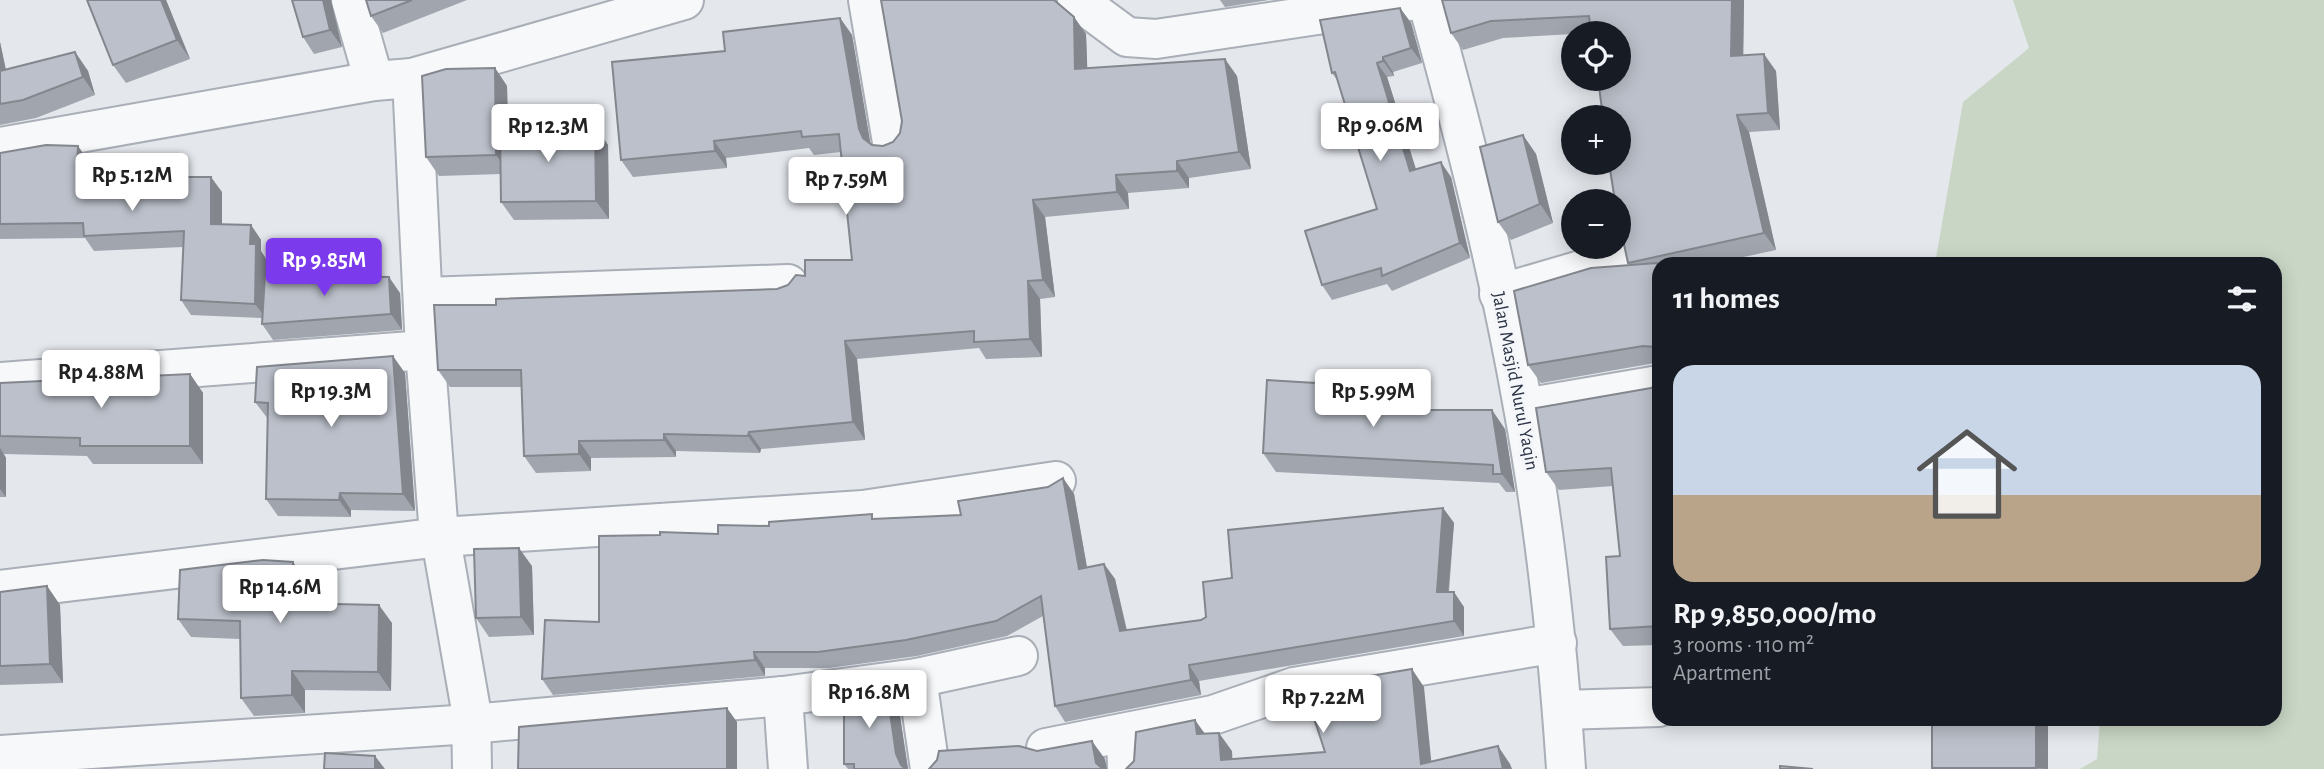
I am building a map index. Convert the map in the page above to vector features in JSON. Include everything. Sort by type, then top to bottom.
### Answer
[{"type":"street","points":[[351,0],[374,81]]},
{"type":"street","points":[[0,147],[374,81],[412,78],[684,0]]},
{"type":"street","points":[[868,0],[892,142]]},
{"type":"street","points":[[1077,0],[1127,37],[1156,39],[1417,0]]},
{"type":"street","name":"Jalan Masjid Nurul Yaqin","points":[[1427,0],[1452,91],[1524,408],[1557,643],[1566,769]]},
{"type":"street","points":[[412,78],[425,350],[441,537],[471,724],[472,769]]},
{"type":"street","points":[[1499,294],[1612,261]]},
{"type":"street","points":[[424,297],[788,284]]},
{"type":"street","points":[[0,382],[425,350]]},
{"type":"street","points":[[1524,408],[1652,386]]},
{"type":"street","points":[[0,590],[441,537],[863,510],[1056,481]]},
{"type":"street","points":[[1046,748],[1127,751],[1213,715],[1294,687],[1557,643]]},
{"type":"street","points":[[0,755],[471,724],[783,696],[916,678],[1018,656]]},
{"type":"street","points":[[916,678],[930,769]]},
{"type":"street","points":[[783,696],[788,769]]},
{"type":"street","points":[[1562,710],[1652,707]]},
{"type":"green space","points":[[2013,0],[2324,0],[2324,769],[2080,769],[2097,759],[2099,726],[2282,726],[2282,257],[1936,257],[1963,102],[2029,48]]},
{"type":"building","points":[[87,0],[161,0],[177,40],[113,65]]},
{"type":"building","points":[[292,0],[323,0],[330,30],[303,37]]},
{"type":"building","points":[[366,0],[412,0],[371,16]]},
{"type":"building","points":[[881,0],[1054,0],[1074,17],[1075,69],[1225,59],[1239,152],[1177,161],[1177,171],[1116,175],[1117,192],[1033,200],[1043,280],[1028,281],[1030,339],[974,342],[974,331],[845,341],[853,422],[749,432],[748,436],[664,434],[664,440],[579,441],[579,454],[524,456],[521,370],[438,370],[434,305],[496,305],[496,299],[777,289],[788,285],[796,275],[805,276],[805,260],[852,260],[839,134],[802,137],[801,131],[714,141],[715,151],[621,160],[612,62],[725,51],[723,32],[840,18],[859,129],[863,138],[872,145],[883,146],[893,142],[900,133],[902,121]]},
{"type":"building","points":[[1442,0],[1732,0],[1731,56],[1764,54],[1768,113],[1737,115],[1764,233],[1628,263],[1627,259],[1631,259],[1631,189],[1613,189],[1611,175],[1631,175],[1631,105],[1601,105],[1600,91],[1631,91],[1631,21],[1590,21],[1589,16],[1491,21],[1451,33]]},
{"type":"building","points":[[1400,8],[1411,48],[1383,57],[1383,61],[1377,63],[1410,171],[1441,162],[1460,243],[1382,276],[1381,268],[1322,285],[1305,231],[1377,209],[1335,72],[1332,73],[1320,20]]},
{"type":"building","points":[[75,52],[83,77],[23,100],[0,104],[0,71]]},
{"type":"building","points":[[495,68],[496,155],[426,157],[422,76],[446,69]]},
{"type":"building","points":[[595,126],[596,201],[501,202],[500,127]]},
{"type":"building","points":[[1523,135],[1540,204],[1498,222],[1480,147]]},
{"type":"building","points":[[46,145],[78,146],[77,165],[165,161],[166,177],[211,177],[211,224],[251,225],[250,244],[256,244],[255,304],[181,300],[184,231],[84,236],[83,223],[0,224],[0,153]]},
{"type":"building","points":[[1652,263],[1652,347],[1528,365],[1514,291],[1591,268]]},
{"type":"building","points":[[265,275],[389,277],[391,314],[262,324]]},
{"type":"building","points":[[393,356],[403,494],[340,493],[339,500],[266,499],[268,403],[255,402],[257,367]]},
{"type":"building","points":[[190,374],[190,446],[80,446],[80,438],[0,436],[0,383]]},
{"type":"building","points":[[1267,380],[1349,385],[1348,410],[1492,410],[1502,474],[1493,474],[1493,465],[1263,453]]},
{"type":"building","points":[[1651,388],[1652,626],[1610,629],[1606,557],[1620,556],[1611,468],[1546,472],[1536,408]]},
{"type":"building","points":[[1063,478],[1079,569],[1104,564],[1120,631],[1201,620],[1206,617],[1203,582],[1232,578],[1228,530],[1443,508],[1437,592],[1454,592],[1454,621],[1189,665],[1191,680],[1055,706],[1041,596],[996,621],[906,640],[818,652],[754,652],[755,660],[542,679],[545,620],[599,622],[599,536],[660,535],[660,532],[718,534],[718,525],[769,526],[769,522],[872,514],[872,519],[961,515],[958,501],[1048,487]]},
{"type":"building","points":[[519,548],[521,617],[476,618],[474,549]]},
{"type":"building","points":[[263,560],[293,562],[291,603],[379,605],[378,672],[292,671],[292,695],[241,698],[240,621],[178,619],[180,570]]},
{"type":"building","points":[[47,586],[50,664],[0,666],[0,592]]},
{"type":"building","points":[[1412,669],[1421,764],[1498,746],[1503,769],[1126,769],[1134,761],[1136,732],[1195,720],[1197,734],[1219,733],[1221,760],[1325,752],[1304,687]]},
{"type":"building","points":[[886,684],[896,754],[906,769],[854,769],[854,764],[844,764],[844,690]]},
{"type":"building","points":[[727,708],[727,769],[518,769],[519,727]]},
{"type":"building","points":[[1932,726],[2036,726],[2036,768],[1932,768]]},
{"type":"building","points":[[1092,741],[1096,763],[1103,769],[929,769],[937,760],[939,751],[1019,746],[1037,751]]},
{"type":"building","points":[[325,753],[375,756],[375,769],[324,769]]},
{"type":"building","points":[[1780,766],[1813,769],[1780,769]]}]
